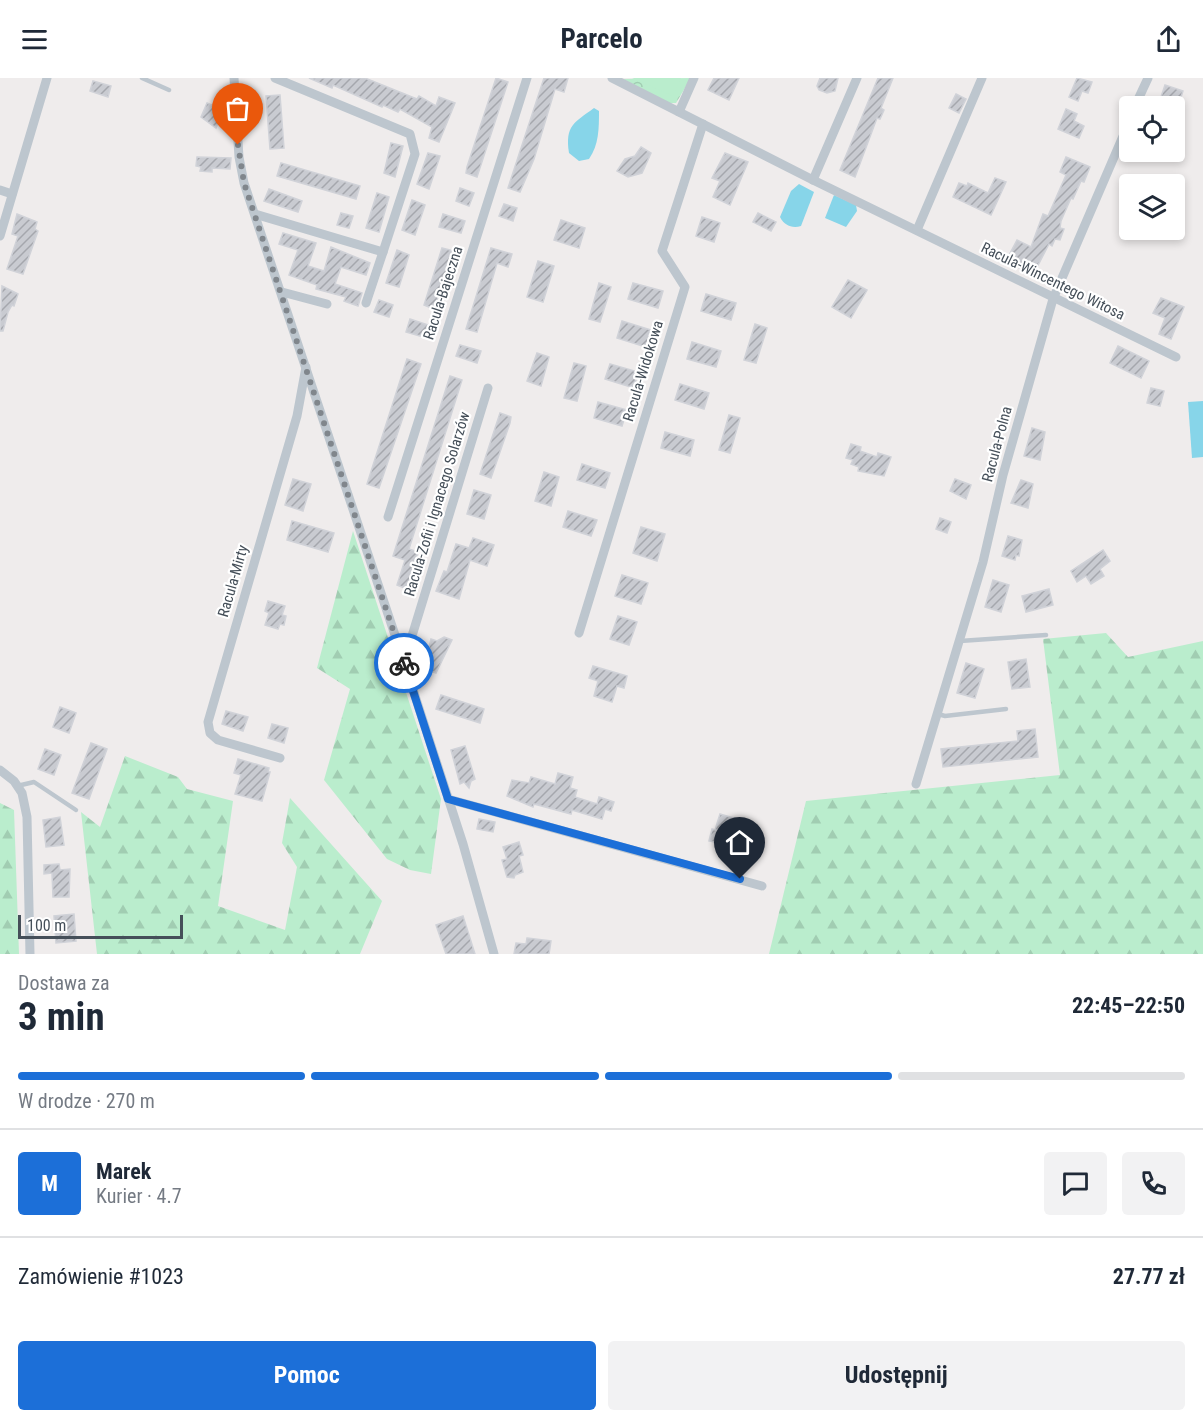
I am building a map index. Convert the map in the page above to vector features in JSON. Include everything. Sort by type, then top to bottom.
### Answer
[{"type":"street","points":[[0,236],[47,78]]},
{"type":"street","name":"Racula-Zofii i Ignacego Solarzów","points":[[234,78],[239,157],[255,214],[306,365],[363,548],[404,662],[494,954]]},
{"type":"street","points":[[275,78],[410,134],[415,154],[366,303]]},
{"type":"street","name":"Racula-Bajeczna","points":[[388,517],[527,78]]},
{"type":"street","points":[[679,112],[694,78]]},
{"type":"street","points":[[813,180],[857,78]]},
{"type":"street","points":[[917,230],[982,78]]},
{"type":"street","points":[[1140,96],[1148,78]]},
{"type":"street","name":"Racula-Wincentego Witosa","points":[[615,79],[813,180],[1176,357]]},
{"type":"street","name":"Racula-Widokowa","points":[[579,633],[685,287],[662,251],[703,124]]},
{"type":"street","name":"Racula-Polna","points":[[916,783],[960,641],[1053,298],[1119,145]]},
{"type":"street","points":[[0,190],[12,194]]},
{"type":"street","points":[[255,214],[383,252]]},
{"type":"street","points":[[282,292],[327,304]]},
{"type":"street","name":"Racula-Mirty","points":[[280,758],[218,740],[210,733],[208,722],[297,416],[306,365]]},
{"type":"street","name":"Racula-Zofii i Ignacego Solarzów","points":[[404,662],[488,388]]},
{"type":"street","points":[[0,770],[22,793],[27,817],[30,954]]},
{"type":"street","points":[[448,799],[762,886]]},
{"type":"lane","points":[[142,78],[169,90]]},
{"type":"lane","points":[[960,641],[1046,635]]},
{"type":"lane","points":[[937,714],[945,716],[1006,709]]},
{"type":"lane","points":[[17,786],[34,782],[76,810]]},
{"type":"green space","points":[[632,78],[681,78],[673,96]]},
{"type":"green space","points":[[691,78],[676,103],[668,103],[623,79]]},
{"type":"green space","points":[[353,531],[441,799],[431,874],[410,870],[387,859],[324,780],[350,689],[317,668]]},
{"type":"green space","points":[[1106,633],[1128,657],[1203,641],[1203,954],[769,954],[806,801],[1060,775],[1043,639]]},
{"type":"green space","points":[[125,756],[178,777],[187,789],[233,801],[218,906],[285,930],[297,867],[282,843],[290,798],[382,901],[360,954],[97,954],[81,812],[100,827]]},
{"type":"green space","points":[[0,803],[14,810],[19,954],[0,954]]},
{"type":"water","points":[[594,108],[599,111],[597,142],[589,159],[579,161],[569,153],[568,136],[576,121]]},
{"type":"water","points":[[799,184],[814,192],[801,226],[791,227],[780,217],[791,191]]},
{"type":"water","points":[[834,195],[856,205],[857,211],[846,227],[825,218]]},
{"type":"water","points":[[1203,401],[1203,457],[1192,458],[1188,402]]},
{"type":"building","points":[[309,78],[365,78],[417,99],[419,96],[436,106],[439,97],[455,103],[439,142],[429,138],[432,127],[400,109],[398,112],[383,105],[382,107],[333,85],[332,88]]},
{"type":"building","points":[[496,78],[508,82],[477,177],[466,173],[467,167]]},
{"type":"building","points":[[544,78],[568,78],[564,92],[555,89],[534,159],[520,192],[508,188]]},
{"type":"building","points":[[714,78],[739,78],[729,100],[708,90]]},
{"type":"building","points":[[820,78],[838,78],[835,91],[827,93],[819,90],[817,86]]},
{"type":"building","points":[[878,78],[893,78],[881,108],[884,110],[880,119],[877,118],[855,177],[840,170]]},
{"type":"building","points":[[1077,78],[1092,82],[1088,93],[1082,91],[1078,101],[1069,97]]},
{"type":"building","points":[[93,81],[111,86],[108,97],[90,91]]},
{"type":"building","points":[[1165,85],[1183,91],[1181,96],[1161,96]]},
{"type":"building","points":[[956,94],[966,99],[959,113],[949,108]]},
{"type":"building","points":[[280,95],[284,148],[270,149],[266,96]]},
{"type":"building","points":[[207,103],[223,110],[216,128],[201,117]]},
{"type":"building","points":[[1066,109],[1077,114],[1074,121],[1084,126],[1079,138],[1058,129]]},
{"type":"building","points":[[391,143],[403,146],[395,177],[384,173]]},
{"type":"building","points":[[641,147],[651,153],[642,173],[628,177],[617,171],[625,159],[635,156]]},
{"type":"building","points":[[428,153],[440,156],[429,189],[417,184]]},
{"type":"building","points":[[725,153],[748,162],[730,205],[713,197],[720,181],[712,178]]},
{"type":"building","points":[[197,157],[231,158],[230,169],[212,168],[212,172],[200,171],[201,167],[196,166]]},
{"type":"building","points":[[1066,157],[1090,167],[1084,182],[1081,181],[1073,199],[1071,198],[1061,221],[1060,228],[1064,229],[1060,240],[1055,239],[1052,246],[1049,244],[1033,275],[1006,261],[1017,240],[1031,247],[1043,214],[1048,216],[1066,175],[1060,172]]},
{"type":"building","points":[[281,163],[360,186],[356,199],[277,176]]},
{"type":"building","points":[[995,178],[1006,182],[991,215],[953,197],[959,183],[967,186],[968,183],[988,193]]},
{"type":"building","points":[[460,188],[474,193],[469,206],[456,201]]},
{"type":"building","points":[[269,189],[302,201],[298,212],[264,201]]},
{"type":"building","points":[[377,193],[389,197],[379,232],[366,228]]},
{"type":"building","points":[[412,200],[425,205],[415,235],[402,230]]},
{"type":"building","points":[[504,204],[517,208],[513,221],[499,216]]},
{"type":"building","points":[[341,213],[353,216],[349,228],[337,225]]},
{"type":"building","points":[[758,213],[776,222],[771,231],[753,222]]},
{"type":"building","points":[[17,214],[37,222],[35,229],[38,231],[23,274],[7,269],[18,236],[12,234]]},
{"type":"building","points":[[443,214],[465,221],[461,233],[439,227]]},
{"type":"building","points":[[702,217],[720,223],[714,242],[696,236]]},
{"type":"building","points":[[561,220],[585,228],[579,248],[554,240]]},
{"type":"building","points":[[283,233],[316,243],[308,266],[324,271],[331,247],[370,263],[366,275],[341,267],[335,284],[362,293],[358,306],[344,301],[346,297],[316,289],[317,285],[289,275],[298,250],[279,244]]},
{"type":"building","points":[[442,248],[454,251],[434,309],[424,305]]},
{"type":"building","points":[[491,248],[512,254],[508,267],[497,263],[477,332],[466,329]]},
{"type":"building","points":[[397,250],[409,255],[399,287],[386,283]]},
{"type":"building","points":[[538,261],[554,266],[543,302],[527,297]]},
{"type":"building","points":[[848,280],[867,290],[851,318],[832,307]]},
{"type":"building","points":[[599,283],[611,287],[600,322],[589,319]]},
{"type":"building","points":[[633,283],[663,291],[658,308],[628,299]]},
{"type":"building","points":[[2,286],[18,294],[14,306],[12,305],[8,312],[3,331],[0,331]]},
{"type":"building","points":[[706,294],[736,303],[731,320],[701,311]]},
{"type":"building","points":[[1161,298],[1184,307],[1171,339],[1159,334],[1165,318],[1153,313]]},
{"type":"building","points":[[379,300],[393,305],[389,317],[374,312]]},
{"type":"building","points":[[410,319],[431,326],[427,338],[406,332]]},
{"type":"building","points":[[622,321],[651,330],[646,347],[617,338]]},
{"type":"building","points":[[755,324],[767,328],[756,363],[744,360]]},
{"type":"building","points":[[692,342],[721,351],[716,367],[687,359]]},
{"type":"building","points":[[460,345],[481,351],[477,363],[456,356]]},
{"type":"building","points":[[1118,346],[1149,361],[1141,378],[1110,363]]},
{"type":"building","points":[[537,353],[549,357],[541,386],[527,381]]},
{"type":"building","points":[[407,359],[421,364],[379,488],[367,484]]},
{"type":"building","points":[[574,363],[586,366],[577,401],[564,398]]},
{"type":"building","points":[[610,364],[638,372],[634,388],[605,379]]},
{"type":"building","points":[[450,376],[462,380],[409,549],[418,552],[407,589],[397,585],[405,560],[393,556]]},
{"type":"building","points":[[680,384],[709,393],[704,409],[675,400]]},
{"type":"building","points":[[1151,388],[1164,391],[1160,406],[1147,403]]},
{"type":"building","points":[[598,402],[627,410],[622,426],[594,418]]},
{"type":"building","points":[[500,413],[511,417],[491,478],[480,474]]},
{"type":"building","points":[[729,415],[740,418],[730,453],[719,450]]},
{"type":"building","points":[[1032,428],[1045,432],[1040,460],[1024,456]]},
{"type":"building","points":[[665,432],[694,440],[690,456],[661,448]]},
{"type":"building","points":[[851,444],[861,447],[860,451],[877,457],[878,453],[891,457],[884,476],[858,471],[859,467],[851,464],[853,460],[846,458]]},
{"type":"building","points":[[582,464],[610,473],[605,488],[577,480]]},
{"type":"building","points":[[544,472],[559,477],[551,506],[535,501]]},
{"type":"building","points":[[293,479],[311,484],[303,511],[285,505]]},
{"type":"building","points":[[955,479],[971,485],[966,499],[950,491]]},
{"type":"building","points":[[1021,480],[1033,484],[1028,508],[1011,503]]},
{"type":"building","points":[[474,490],[491,495],[484,519],[467,514]]},
{"type":"building","points":[[568,511],[597,520],[591,536],[563,527]]},
{"type":"building","points":[[940,518],[951,522],[947,533],[936,529]]},
{"type":"building","points":[[292,521],[334,533],[328,552],[287,540]]},
{"type":"building","points":[[641,527],[665,534],[657,561],[633,553]]},
{"type":"building","points":[[1008,536],[1022,540],[1019,556],[1016,555],[1015,560],[1002,556]]},
{"type":"building","points":[[473,538],[494,545],[487,566],[470,560],[459,599],[436,591],[444,571],[447,572],[456,544],[469,548]]},
{"type":"building","points":[[1103,550],[1110,561],[1100,569],[1104,576],[1091,584],[1086,576],[1077,582],[1071,571]]},
{"type":"building","points":[[622,575],[648,583],[641,604],[615,596]]},
{"type":"building","points":[[993,580],[1009,585],[1001,612],[985,607]]},
{"type":"building","points":[[1049,589],[1053,605],[1026,612],[1022,596]]},
{"type":"building","points":[[268,601],[285,606],[282,615],[286,616],[284,625],[280,624],[278,629],[265,625],[269,613],[265,611]]},
{"type":"building","points":[[618,616],[637,622],[629,645],[610,639]]},
{"type":"building","points":[[444,637],[452,640],[436,673],[424,669],[431,639],[437,641]]},
{"type":"building","points":[[1026,659],[1030,687],[1012,689],[1008,662]]},
{"type":"building","points":[[966,663],[984,669],[975,698],[957,693]]},
{"type":"building","points":[[593,666],[627,676],[624,688],[617,686],[612,702],[594,696],[598,681],[589,678]]},
{"type":"building","points":[[441,695],[484,709],[480,723],[436,709]]},
{"type":"building","points":[[60,707],[76,713],[69,733],[53,727]]},
{"type":"building","points":[[226,711],[248,717],[243,731],[222,724]]},
{"type":"building","points":[[272,724],[288,728],[284,743],[268,738]]},
{"type":"building","points":[[1035,729],[1038,757],[943,767],[941,749],[1018,741],[1017,731]]},
{"type":"building","points":[[91,743],[107,749],[89,799],[72,793]]},
{"type":"building","points":[[465,746],[475,779],[471,781],[469,788],[464,782],[460,784],[451,750]]},
{"type":"building","points":[[45,749],[61,755],[54,775],[38,769]]},
{"type":"building","points":[[238,759],[269,768],[268,772],[270,772],[262,801],[235,794],[241,775],[234,773]]},
{"type":"building","points":[[558,773],[573,777],[570,788],[577,790],[575,797],[597,804],[599,797],[614,802],[611,811],[605,809],[602,819],[572,810],[571,814],[534,804],[533,807],[507,796],[512,780],[529,783],[531,777],[555,784]]},
{"type":"building","points":[[720,814],[744,821],[739,836],[715,830]]},
{"type":"building","points":[[60,817],[64,845],[46,847],[43,820]]},
{"type":"building","points":[[479,819],[495,822],[493,832],[477,829]]},
{"type":"building","points":[[712,829],[722,832],[719,843],[709,841]]},
{"type":"building","points":[[519,842],[523,855],[519,856],[523,872],[515,875],[514,878],[507,877],[502,860],[507,859],[503,847]]},
{"type":"building","points":[[59,864],[60,870],[70,869],[69,897],[53,897],[52,873],[44,874],[44,865]]},
{"type":"building","points":[[74,914],[76,941],[56,943],[54,916]]},
{"type":"building","points":[[463,916],[475,954],[446,954],[436,925]]},
{"type":"building","points":[[527,938],[551,941],[549,954],[514,954],[516,943],[526,944]]},
{"type":"way so far","points":[[238,145],[244,183],[306,365],[363,548],[404,663]]},
{"type":"route","points":[[404,663],[448,799],[740,879]]}]
